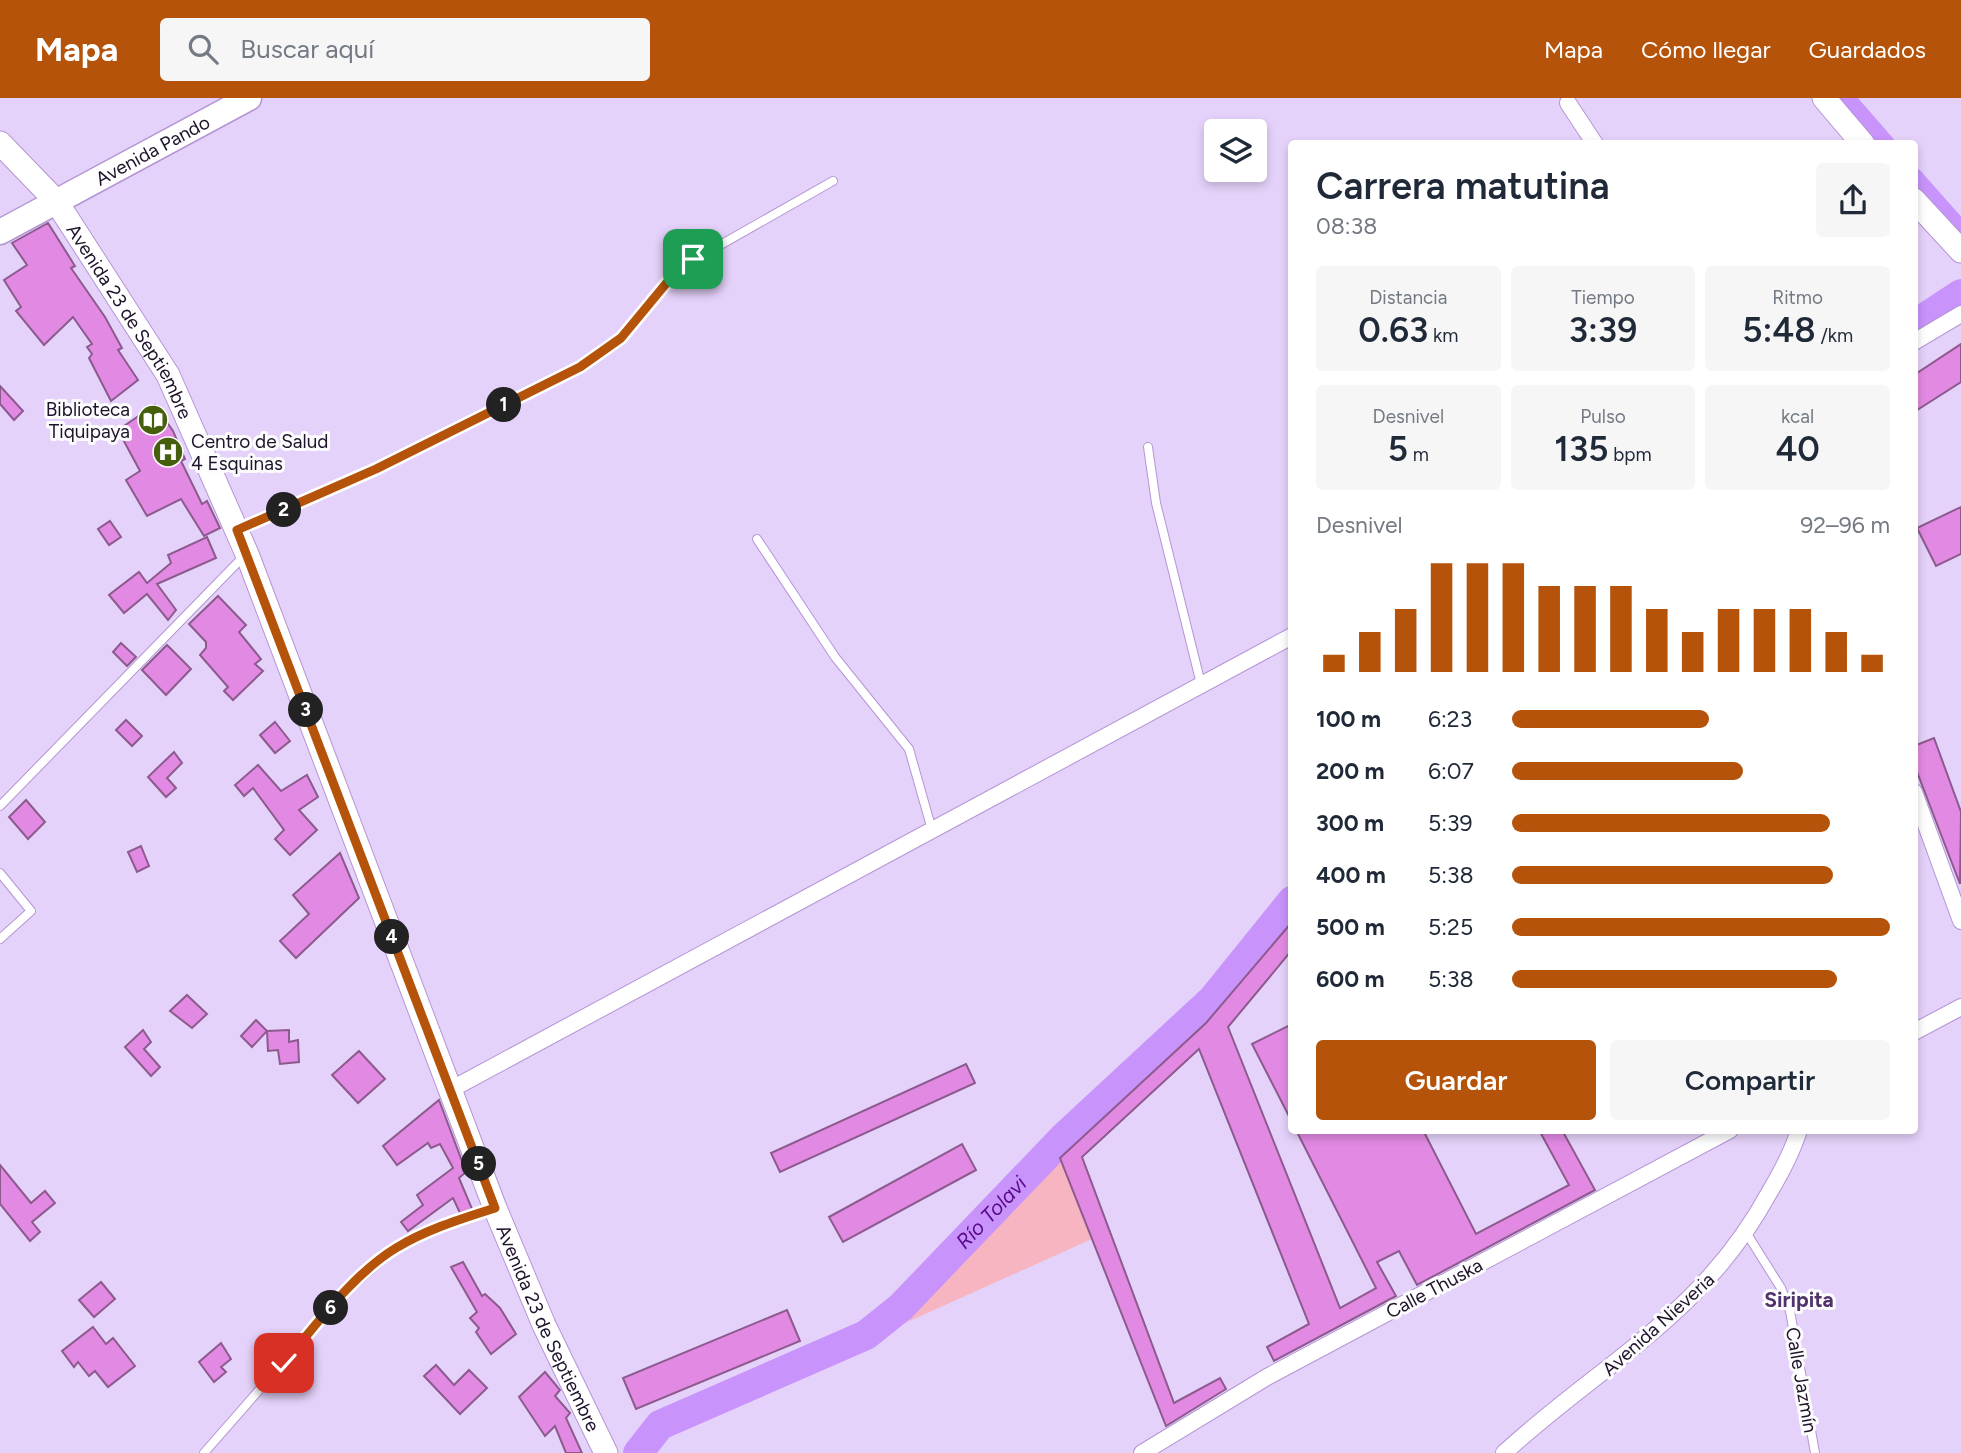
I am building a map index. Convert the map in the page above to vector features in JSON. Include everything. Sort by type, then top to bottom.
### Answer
[{"type":"main road","name":"Avenida Pando","points":[[0,232],[249,98]]},
{"type":"main road","points":[[1824,98],[1860,140]]},
{"type":"main road","name":"Avenida 23 de Septiembre","points":[[0,143],[57,201],[168,375],[247,554],[495,1208],[544,1325],[606,1453]]},
{"type":"main road","points":[[1918,204],[1961,251]]},
{"type":"street","points":[[1568,103],[1592,140]]},
{"type":"street","points":[[1918,340],[1961,314]]},
{"type":"street","points":[[450,1090],[1288,638]]},
{"type":"street","points":[[1918,803],[1961,921]]},
{"type":"street","points":[[1918,1030],[1961,1007]]},
{"type":"street","name":"Calle Thuska","points":[[1142,1453],[1167,1447],[1267,1377],[1723,1134]]},
{"type":"street","name":"Avenida Nieveria","points":[[1504,1453],[1640,1345],[1706,1284],[1747,1234],[1793,1150],[1797,1134]]},
{"type":"lane","points":[[237,530],[376,469],[580,367],[621,338],[685,265],[833,181]]},
{"type":"lane","points":[[1148,447],[1156,503],[1200,684]]},
{"type":"lane","points":[[757,539],[835,657],[909,749],[932,830]]},
{"type":"lane","points":[[0,806],[247,554]]},
{"type":"lane","points":[[0,873],[31,911],[0,939]]},
{"type":"lane","points":[[204,1453],[344,1293],[394,1249],[434,1228],[495,1208]]},
{"type":"lane","name":"Calle Jazmín","points":[[1747,1234],[1781,1288],[1790,1311],[1815,1453]]},
{"type":"shaded area","points":[[1060,1158],[1092,1239],[905,1323]]},
{"type":"building","points":[[48,223],[75,266],[71,268],[105,317],[122,348],[118,350],[138,380],[111,401],[89,358],[92,354],[87,347],[92,344],[73,317],[44,345],[16,311],[21,307],[4,280],[27,265],[12,243]]},
{"type":"building","points":[[1961,344],[1961,382],[1918,409],[1918,372]]},
{"type":"building","points":[[0,386],[23,411],[14,420],[0,404]]},
{"type":"building","points":[[155,405],[173,431],[185,459],[181,461],[202,504],[207,501],[220,528],[204,536],[181,499],[147,516],[126,480],[140,471],[118,430]]},
{"type":"building","points":[[1961,507],[1961,554],[1936,566],[1918,528]]},
{"type":"building","points":[[110,521],[121,537],[109,545],[98,529]]},
{"type":"building","points":[[207,537],[216,558],[157,584],[176,610],[168,620],[147,594],[124,613],[109,595],[139,572],[147,583],[171,563],[168,555]]},
{"type":"building","points":[[218,596],[246,625],[239,632],[261,659],[255,664],[263,671],[233,700],[224,691],[228,687],[200,655],[206,648],[206,642],[189,624]]},
{"type":"building","points":[[121,643],[136,657],[127,666],[113,652]]},
{"type":"building","points":[[167,645],[191,669],[166,695],[142,670]]},
{"type":"building","points":[[126,720],[142,736],[132,746],[116,730]]},
{"type":"building","points":[[275,722],[290,741],[275,753],[260,735]]},
{"type":"building","points":[[1934,738],[1961,812],[1960,884],[1918,774],[1918,744]]},
{"type":"building","points":[[174,752],[182,763],[167,778],[176,788],[166,797],[148,777]]},
{"type":"building","points":[[258,765],[281,791],[307,775],[318,797],[299,810],[317,830],[290,855],[275,839],[284,830],[253,788],[244,796],[235,785]]},
{"type":"building","points":[[26,800],[45,822],[28,839],[9,817]]},
{"type":"building","points":[[141,846],[149,866],[137,872],[128,852]]},
{"type":"building","points":[[340,853],[359,898],[296,958],[280,941],[309,914],[293,895]]},
{"type":"building","points":[[1288,927],[1288,955],[1228,1027],[1340,1308],[1376,1288],[1298,1134],[1425,1134],[1476,1234],[1569,1185],[1541,1134],[1564,1134],[1595,1190],[1417,1285],[1399,1251],[1377,1262],[1396,1296],[1274,1361],[1267,1347],[1309,1324],[1199,1049],[1082,1157],[1174,1403],[1220,1378],[1226,1389],[1166,1426],[1060,1158],[1206,1023]]},
{"type":"building","points":[[187,995],[207,1014],[192,1028],[170,1011]]},
{"type":"building","points":[[256,1020],[267,1031],[252,1047],[241,1036]]},
{"type":"building","points":[[1288,1026],[1288,1114],[1252,1044]]},
{"type":"building","points":[[143,1030],[151,1042],[144,1049],[160,1067],[151,1076],[125,1047]]},
{"type":"building","points":[[289,1030],[289,1042],[298,1040],[299,1062],[280,1064],[278,1050],[268,1051],[267,1031]]},
{"type":"building","points":[[359,1051],[385,1079],[358,1103],[332,1075]]},
{"type":"building","points":[[966,1064],[975,1083],[780,1172],[771,1153]]},
{"type":"building","points":[[439,1100],[466,1172],[459,1178],[472,1209],[460,1213],[453,1198],[408,1231],[401,1222],[423,1205],[417,1195],[453,1168],[440,1144],[431,1148],[428,1143],[397,1165],[383,1146]]},
{"type":"building","points":[[962,1144],[976,1170],[843,1242],[829,1217]]},
{"type":"building","points":[[0,1165],[31,1203],[45,1191],[55,1203],[32,1222],[40,1232],[30,1241],[0,1204]]},
{"type":"building","points":[[463,1262],[482,1296],[485,1294],[500,1308],[516,1334],[491,1354],[476,1332],[479,1328],[470,1318],[477,1312],[451,1267]]},
{"type":"building","points":[[101,1282],[115,1299],[94,1317],[79,1300]]},
{"type":"building","points":[[787,1310],[800,1341],[636,1409],[623,1378]]},
{"type":"building","points":[[93,1327],[106,1344],[113,1338],[135,1366],[108,1387],[95,1371],[89,1376],[78,1362],[74,1367],[62,1351]]},
{"type":"building","points":[[221,1343],[231,1359],[221,1367],[226,1372],[214,1382],[199,1362]]},
{"type":"building","points":[[436,1365],[454,1385],[469,1370],[487,1388],[460,1414],[424,1376]]},
{"type":"building","points":[[545,1372],[560,1390],[555,1396],[570,1413],[566,1418],[582,1453],[566,1453],[555,1426],[545,1436],[519,1397]]},
{"type":"waterway","points":[[1846,98],[1883,140]]},
{"type":"waterway","points":[[1918,182],[1961,230]]},
{"type":"waterway","name":"Río Tolavi","points":[[1918,322],[1961,294]]},
{"type":"waterway","name":"Río Tolavi","points":[[638,1453],[660,1425],[866,1335],[901,1307],[1064,1137],[1213,999],[1288,906]]},
{"type":"place","name":"Biblioteca Tiquipaya","points":[[153,420]]},
{"type":"place","name":"Centro de Salud 4 Esquinas","points":[[168,452]]},
{"type":"district","name":"Siripita","points":[[1799,1300]]},
{"type":"route","points":[[284,1363],[344,1293],[394,1249],[434,1228],[495,1208],[237,530],[376,469],[580,367],[621,338],[674,274],[693,259]]}]
